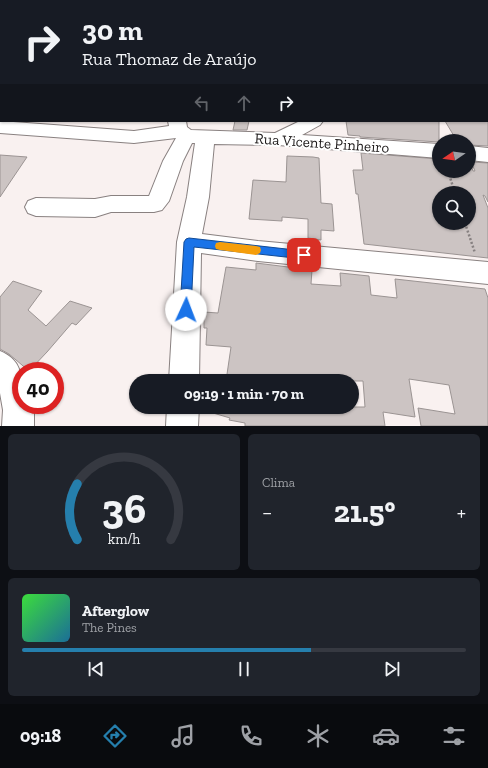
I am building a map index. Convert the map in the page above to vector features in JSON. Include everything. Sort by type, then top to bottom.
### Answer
[{"type":"street","points":[[132,122],[184,129]]},
{"type":"street","points":[[278,139],[312,122]]},
{"type":"street","points":[[0,127],[134,136],[158,135],[184,129]]},
{"type":"street","points":[[36,207],[95,208],[111,204],[154,204],[158,201],[184,129]]},
{"type":"street","points":[[184,129],[198,197],[189,242],[184,374]]},
{"type":"street","name":"Rua Vicente Pinheiro","points":[[184,129],[278,139],[432,150]]},
{"type":"street","points":[[476,154],[488,155]]},
{"type":"street","points":[[189,242],[258,251],[484,272]]},
{"type":"street","points":[[0,366],[12,382],[15,391],[18,405],[18,426]]},
{"type":"street","points":[[182,426],[183,414]]},
{"type":"path","points":[[468,230],[484,272]]},
{"type":"building","points":[[235,122],[249,122],[247,130],[233,130]]},
{"type":"building","points":[[346,122],[439,122],[439,134],[432,134],[432,142],[348,135]]},
{"type":"building","points":[[446,122],[488,122],[488,146],[476,145],[476,134],[453,134]]},
{"type":"building","points":[[361,153],[432,158],[432,178],[476,178],[476,162],[488,163],[488,202],[483,195],[488,208],[488,258],[364,244],[358,194],[356,194],[353,170],[363,170]]},
{"type":"building","points":[[0,155],[27,157],[0,197]]},
{"type":"building","points":[[287,156],[319,158],[321,203],[332,204],[334,231],[321,230],[321,240],[308,238],[308,219],[282,217],[282,221],[249,219],[253,180],[286,182]]},
{"type":"building","points":[[256,263],[312,270],[311,284],[341,286],[340,273],[369,276],[371,295],[397,298],[395,279],[485,289],[488,298],[488,426],[421,426],[418,408],[455,414],[449,385],[409,379],[415,417],[383,412],[385,426],[245,426],[245,423],[229,420],[230,418],[216,414],[359,414],[359,407],[365,407],[363,381],[359,381],[359,374],[227,374],[231,347],[206,345],[207,328],[204,328],[204,312],[218,313],[226,267],[256,270]]},
{"type":"building","points":[[13,281],[42,291],[28,310],[46,326],[70,301],[92,308],[76,325],[72,323],[38,362],[18,362],[0,349],[0,297]]},
{"type":"slow traffic","points":[[220,246],[256,250]]},
{"type":"route","points":[[186,310],[189,242],[304,255]]}]
